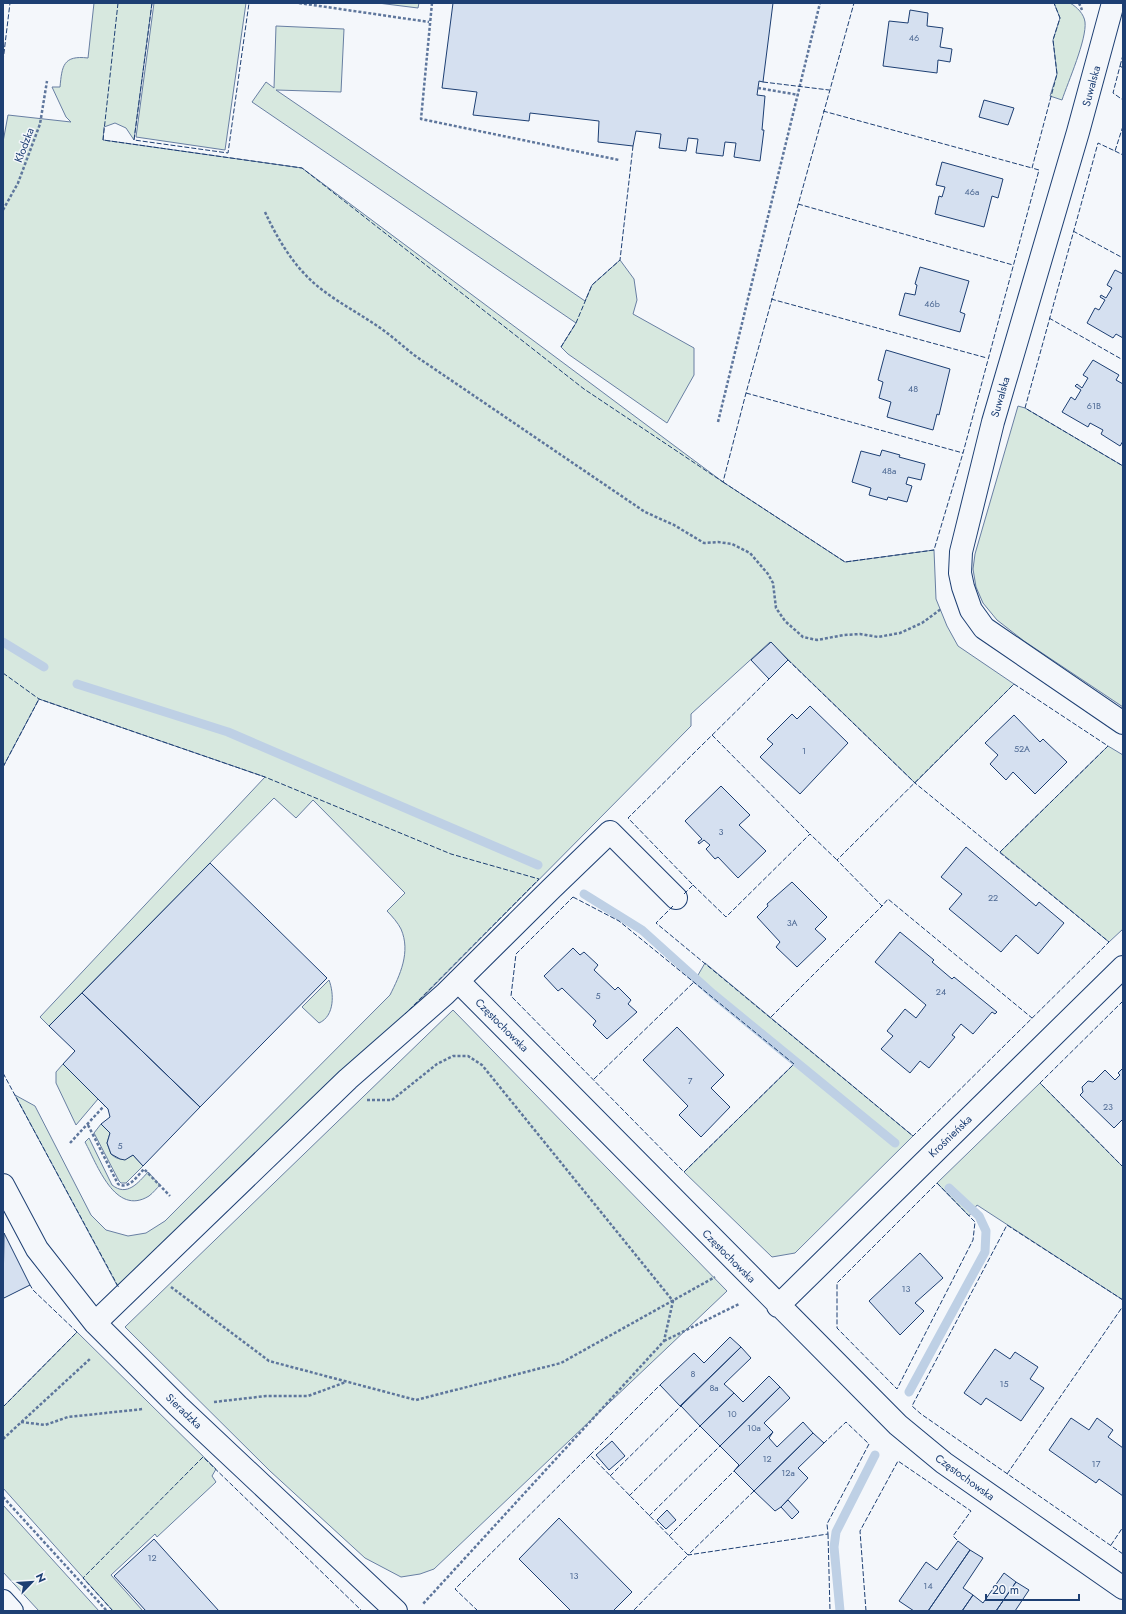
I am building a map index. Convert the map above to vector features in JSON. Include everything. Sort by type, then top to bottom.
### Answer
[{"type":"street","name":"Suwalska","points":[[1113,3],[1078,132],[993,422],[960,552],[960,573],[967,602],[984,628],[1123,723]]},
{"type":"street","points":[[95,1323],[324,1101],[458,981],[551,888],[610,832],[676,898]]},
{"type":"street","name":"Krośnieńska","points":[[778,1306],[1123,967]]},
{"type":"street","name":"Częstochowska","points":[[458,981],[778,1306],[898,1425],[944,1463],[1123,1588]]},
{"type":"street","name":"Sieradzka","points":[[3,1185],[37,1249],[95,1323],[178,1406],[396,1611]]},
{"type":"street","points":[[3,1602],[12,1611]]},
{"type":"path","points":[[299,3],[429,22]]},
{"type":"path","points":[[432,3],[420,119],[619,160]]},
{"type":"path","points":[[718,422],[799,95],[820,3]]},
{"type":"path","name":"Kłodzka","points":[[3,210],[18,183],[40,124],[47,81]]},
{"type":"path","points":[[758,88],[799,95]]},
{"type":"path","points":[[265,212],[277,236],[294,261],[314,283],[336,300],[383,330],[414,355],[645,512],[674,525],[704,543],[718,542],[732,544],[750,553],[768,574],[773,583],[776,608],[785,621],[803,637],[817,640],[844,635],[860,634],[878,636],[900,633],[922,623],[942,608]]},
{"type":"path","points":[[324,1101],[392,1100],[437,1064],[453,1056],[468,1056],[482,1065],[673,1301]]},
{"type":"path","points":[[70,1143],[104,1106]]},
{"type":"path","points":[[88,1125],[118,1184],[125,1186],[130,1184],[144,1169],[170,1196]]},
{"type":"path","points":[[150,1271],[269,1361],[416,1400],[561,1363],[720,1275]]},
{"type":"path","points":[[421,1607],[664,1341],[745,1300]]},
{"type":"path","points":[[664,1341],[673,1301]]},
{"type":"path","points":[[3,1439],[111,1339]]},
{"type":"path","points":[[3,1497],[107,1611]]},
{"type":"shaded area","points":[[94,3],[152,3],[134,140],[126,128],[115,123],[104,127],[103,140],[302,168],[723,482],[845,562],[934,550],[936,599],[947,626],[958,646],[1014,684],[915,783],[770,642],[691,714],[691,726],[403,1017],[119,1289],[15,1095],[35,1106],[91,1215],[106,1230],[128,1236],[146,1233],[165,1221],[390,995],[401,971],[405,955],[405,946],[401,929],[387,911],[405,893],[313,800],[296,818],[274,798],[49,1026],[40,1017],[265,777],[39,699],[3,767],[3,142],[8,115],[71,122],[66,117],[52,87],[60,87],[63,68],[69,60],[73,58],[88,58]]},
{"type":"shaded area","points":[[154,3],[246,3],[225,150],[136,137]]},
{"type":"shaded area","points":[[378,3],[419,3],[418,8]]},
{"type":"shaded area","points":[[1054,3],[1070,3],[1080,11],[1085,22],[1083,39],[1062,100],[1050,96],[1057,74],[1053,40],[1060,18]]},
{"type":"shaded area","points":[[276,26],[344,29],[341,92],[276,90],[585,301],[592,285],[620,260],[634,279],[637,300],[633,314],[694,348],[694,375],[667,423],[568,354],[561,347],[576,323],[252,102],[266,82],[274,88]]},
{"type":"shaded area","points":[[1018,406],[1025,408],[1123,466],[1123,707],[1024,641],[997,620],[983,603],[976,587],[973,569],[975,554]]},
{"type":"shaded area","points":[[1108,746],[1123,755],[1123,929],[1109,942],[1000,852]]},
{"type":"shaded area","points":[[705,963],[913,1136],[795,1253],[772,1257],[684,1172],[794,1064],[694,982]]},
{"type":"shaded area","points":[[329,980],[332,991],[331,1010],[324,1020],[319,1023],[302,1007]]},
{"type":"shaded area","points":[[453,1010],[727,1291],[434,1569],[420,1574],[401,1577],[365,1558],[270,1471],[125,1327]]},
{"type":"shaded area","points":[[63,1064],[98,1099],[76,1125],[56,1083],[56,1072]]},
{"type":"shaded area","points":[[1040,1083],[1123,1167],[1123,1300],[977,1205],[969,1216],[937,1183]]},
{"type":"shaded area","points":[[101,1124],[110,1133],[107,1143],[111,1154],[119,1159],[127,1158],[133,1155],[143,1166],[126,1183],[121,1183],[119,1181],[94,1133]]},
{"type":"shaded area","points":[[89,1138],[112,1185],[123,1190],[127,1189],[136,1184],[148,1172],[160,1185],[149,1196],[137,1201],[126,1200],[117,1194],[109,1185],[95,1163],[85,1142]]},
{"type":"shaded area","points":[[77,1332],[216,1469],[212,1476],[216,1482],[157,1537],[155,1534],[111,1575],[143,1611],[113,1611],[3,1488],[3,1407]]},
{"type":"shaded area","points":[[3,1505],[99,1611],[39,1611],[3,1572]]},
{"type":"building","points":[[453,3],[773,3],[763,82],[759,81],[757,95],[765,96],[762,130],[764,130],[760,161],[734,157],[736,143],[725,142],[723,156],[696,153],[698,139],[688,138],[686,151],[659,148],[661,134],[636,131],[633,146],[598,142],[599,121],[530,113],[529,121],[473,115],[477,92],[442,88]]},
{"type":"building","points":[[910,10],[928,13],[927,26],[943,28],[940,47],[952,49],[950,62],[938,60],[937,73],[883,66],[889,21],[908,23]]},
{"type":"building","points":[[984,100],[1014,108],[1008,125],[979,117]]},
{"type":"building","points":[[942,162],[1003,179],[998,198],[992,196],[984,227],[935,214],[939,196],[942,197],[945,187],[936,185]]},
{"type":"building","points":[[920,267],[969,281],[960,312],[965,314],[960,332],[899,315],[905,293],[915,295],[917,285],[915,284]]},
{"type":"building","points":[[1115,270],[1123,274],[1123,338],[1116,334],[1113,338],[1087,323],[1095,308],[1099,310],[1105,300],[1100,297],[1101,295],[1106,298],[1112,288],[1107,285]]},
{"type":"building","points":[[886,350],[950,369],[939,415],[937,414],[933,430],[887,417],[891,402],[879,398],[883,382],[878,380]]},
{"type":"building","points":[[1093,360],[1119,375],[1116,380],[1123,384],[1123,441],[1120,446],[1101,434],[1103,430],[1090,423],[1088,427],[1062,412],[1071,397],[1075,400],[1081,390],[1075,386],[1077,384],[1082,388],[1088,378],[1083,375]]},
{"type":"building","points":[[882,450],[900,455],[899,457],[925,464],[921,480],[908,477],[906,484],[912,486],[907,502],[888,497],[887,500],[869,495],[871,488],[852,482],[861,451],[880,456]]},
{"type":"building","points":[[771,642],[788,660],[769,679],[751,660]]},
{"type":"building","points":[[810,706],[848,743],[800,794],[760,757],[773,744],[767,739],[792,714],[797,719]]},
{"type":"building","points":[[1014,715],[1040,742],[1043,739],[1067,762],[1035,794],[1013,772],[1006,780],[990,764],[998,755],[985,743]]},
{"type":"building","points":[[721,786],[750,815],[739,825],[766,851],[738,878],[718,857],[715,859],[706,849],[710,845],[704,840],[699,844],[698,842],[702,839],[685,821]]},
{"type":"building","points":[[966,847],[1036,906],[1039,902],[1064,923],[1038,954],[1016,935],[1001,952],[949,909],[962,894],[941,877]]},
{"type":"building","points":[[210,863],[327,978],[200,1107],[82,993]]},
{"type":"building","points":[[792,882],[827,917],[815,929],[826,939],[797,967],[776,947],[780,942],[757,917],[768,906],[767,904]]},
{"type":"building","points":[[900,932],[934,960],[932,962],[952,979],[954,977],[997,1012],[995,1014],[992,1012],[973,1034],[961,1024],[952,1035],[955,1037],[929,1068],[920,1061],[910,1073],[881,1049],[893,1036],[887,1031],[905,1009],[916,1018],[926,1005],[875,962]]},
{"type":"building","points":[[573,948],[580,955],[584,952],[598,965],[594,970],[615,990],[618,987],[631,1000],[628,1004],[637,1012],[607,1039],[593,1025],[596,1021],[562,988],[558,991],[544,976]]},
{"type":"building","points":[[82,993],[200,1107],[143,1166],[133,1155],[125,1160],[111,1154],[107,1143],[110,1133],[101,1124],[110,1117],[108,1109],[63,1064],[75,1051],[49,1026]]},
{"type":"building","points":[[677,1027],[724,1075],[711,1088],[730,1107],[701,1137],[679,1115],[688,1106],[643,1060]]},
{"type":"building","points":[[1123,1068],[1123,1119],[1114,1128],[1080,1095],[1083,1092],[1082,1087],[1088,1081],[1093,1082],[1105,1070],[1115,1080],[1120,1075],[1118,1073]]},
{"type":"building","points":[[4,1233],[30,1285],[4,1298],[3,1295]]},
{"type":"building","points":[[920,1253],[943,1278],[915,1303],[924,1311],[900,1335],[869,1301]]},
{"type":"building","points":[[730,1337],[741,1347],[680,1406],[660,1385],[694,1353],[704,1363]]},
{"type":"building","points":[[741,1347],[751,1358],[724,1384],[734,1393],[700,1426],[681,1406]]},
{"type":"building","points":[[995,1349],[1010,1359],[1015,1352],[1038,1367],[1030,1379],[1044,1388],[1021,1421],[986,1398],[981,1405],[964,1393]]},
{"type":"building","points":[[769,1376],[780,1387],[720,1446],[700,1426],[734,1393],[743,1402]]},
{"type":"building","points":[[780,1387],[790,1398],[764,1423],[773,1432],[734,1471],[739,1465],[720,1446]]},
{"type":"building","points":[[1071,1418],[1089,1430],[1097,1418],[1113,1430],[1108,1437],[1123,1448],[1123,1496],[1099,1479],[1096,1483],[1049,1450]]},
{"type":"building","points":[[803,1422],[813,1433],[754,1491],[734,1471],[773,1432],[769,1438],[777,1447]]},
{"type":"building","points":[[813,1433],[824,1443],[798,1468],[808,1478],[781,1507],[775,1511],[754,1491]]},
{"type":"building","points":[[612,1441],[625,1456],[609,1470],[596,1455]]},
{"type":"building","points":[[788,1500],[799,1512],[792,1519],[781,1507]]},
{"type":"building","points":[[667,1510],[676,1520],[666,1529],[657,1520]]},
{"type":"building","points":[[559,1518],[632,1592],[613,1611],[571,1611],[519,1559]]},
{"type":"building","points":[[154,1539],[219,1611],[146,1611],[114,1576]]},
{"type":"building","points":[[958,1541],[970,1550],[928,1611],[914,1611],[899,1601],[926,1562],[937,1570]]},
{"type":"building","points":[[970,1550],[983,1558],[963,1588],[973,1595],[962,1611],[928,1611]]},
{"type":"building","points":[[1004,1573],[1016,1582],[996,1611],[962,1611],[973,1595],[983,1603]]},
{"type":"building","points":[[1016,1582],[1029,1590],[1015,1611],[996,1611]]},
{"type":"waterway","points":[[3,642],[44,667]]},
{"type":"waterway","points":[[77,684],[228,732],[538,865]]},
{"type":"waterway","points":[[584,894],[642,930],[713,994],[895,1143]]},
{"type":"waterway","points":[[909,1392],[985,1252],[986,1231],[979,1216],[949,1188]]},
{"type":"waterway","points":[[840,1611],[834,1547],[836,1532],[875,1455]]},
{"type":"fence","points":[[3,61],[10,3]]},
{"type":"fence","points":[[118,3],[103,140],[302,168],[584,389],[723,482],[746,393],[854,3]]},
{"type":"fence","points":[[152,3],[134,140],[228,153],[249,3]]},
{"type":"fence","points":[[723,482],[845,562],[934,550],[963,453],[1039,170],[1032,168],[1057,74],[1053,40],[1060,18],[1054,3]]},
{"type":"fence","points":[[1120,66],[1123,55]]},
{"type":"fence","points":[[1123,68],[1120,66],[1113,93],[1123,100]]},
{"type":"fence","points":[[763,82],[829,90]]},
{"type":"fence","points":[[823,111],[1032,168]]},
{"type":"fence","points":[[1123,126],[1115,151],[1098,143],[1025,408],[1123,466]]},
{"type":"fence","points":[[561,347],[576,323],[592,285],[620,260],[633,146]]},
{"type":"fence","points":[[1115,151],[1123,155]]},
{"type":"fence","points":[[798,204],[1013,265]]},
{"type":"fence","points":[[1073,231],[1123,258]]},
{"type":"fence","points":[[771,299],[987,358]]},
{"type":"fence","points":[[1049,318],[1123,360]]},
{"type":"fence","points":[[746,393],[963,453]]},
{"type":"fence","points":[[673,906],[656,923],[913,1136],[1109,942],[915,783],[788,660]]},
{"type":"fence","points":[[3,673],[39,699],[265,777],[451,854],[539,879],[405,1014]]},
{"type":"fence","points":[[684,894],[693,885],[628,818],[769,679]]},
{"type":"fence","points":[[1000,852],[1108,746],[1014,684],[837,860],[882,906],[888,899],[1032,1018]]},
{"type":"fence","points":[[3,767],[39,699]]},
{"type":"fence","points":[[712,735],[810,834]]},
{"type":"fence","points":[[693,885],[726,917],[810,834],[837,860]]},
{"type":"fence","points":[[573,897],[619,921],[794,1064],[684,1172],[511,996],[516,954],[573,897]]},
{"type":"fence","points":[[771,1017],[883,905]]},
{"type":"fence","points":[[594,1079],[694,982]]},
{"type":"fence","points":[[1123,1001],[1040,1083],[1123,1167]]},
{"type":"fence","points":[[3,1073],[119,1288]]},
{"type":"fence","points":[[937,1183],[975,1222],[973,1240],[897,1389],[837,1328],[837,1283],[937,1183]]},
{"type":"fence","points":[[1123,1300],[1007,1225],[912,1406],[921,1414],[1123,1554]]},
{"type":"fence","points":[[3,1407],[77,1332],[33,1290],[30,1285]]},
{"type":"fence","points":[[1007,1474],[1123,1306]]},
{"type":"fence","points":[[590,1455],[660,1385]]},
{"type":"fence","points":[[610,1476],[681,1406]]},
{"type":"fence","points":[[754,1491],[688,1555],[828,1534],[827,1524],[869,1444],[846,1422],[824,1443]]},
{"type":"fence","points":[[629,1496],[700,1426]]},
{"type":"fence","points":[[649,1516],[720,1446]]},
{"type":"fence","points":[[478,1611],[455,1589],[590,1455],[688,1555],[633,1611]]},
{"type":"fence","points":[[113,1611],[83,1578],[203,1457],[362,1611]]},
{"type":"fence","points":[[866,1611],[860,1531],[898,1461],[971,1511],[953,1536],[958,1541]]},
{"type":"fence","points":[[669,1536],[734,1471]]},
{"type":"fence","points":[[1111,1545],[1123,1527]]},
{"type":"fence","points":[[828,1534],[830,1611]]}]
